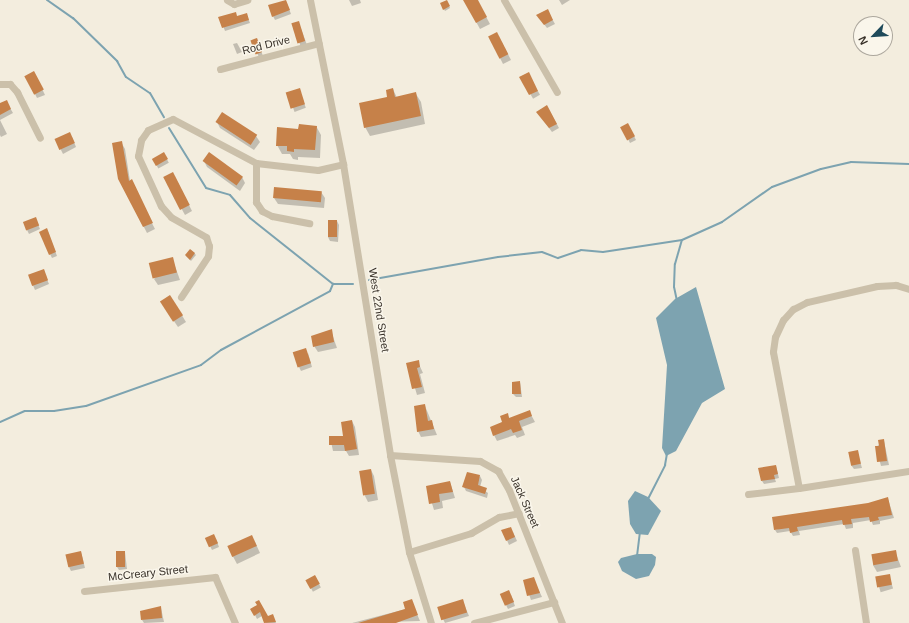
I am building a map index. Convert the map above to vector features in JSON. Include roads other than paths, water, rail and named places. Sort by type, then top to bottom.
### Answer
[{"type":"street","points":[[227,0],[234,4],[247,0]]},
{"type":"street","name":"West 22nd Street","points":[[310,0],[343,164],[390,455],[409,552],[431,623]]},
{"type":"street","points":[[504,0],[557,92]]},
{"type":"street","name":"Rod Drive","points":[[220,69],[319,44]]},
{"type":"street","points":[[0,84],[10,84],[17,92],[40,138]]},
{"type":"street","points":[[181,297],[208,256],[209,246],[206,237],[171,217],[161,206],[138,156],[141,140],[148,130],[173,119],[256,163],[318,170],[343,164]]},
{"type":"street","points":[[256,163],[256,202],[262,211],[272,216],[309,223]]},
{"type":"street","points":[[799,488],[773,352],[775,336],[783,320],[793,310],[806,302],[877,286],[896,285],[909,289]]},
{"type":"street","name":"Jack Street","points":[[390,455],[480,461],[498,472],[519,513],[562,623]]},
{"type":"street","points":[[748,494],[799,488],[909,471]]},
{"type":"street","points":[[409,552],[471,533],[499,516],[519,513]]},
{"type":"street","points":[[855,550],[866,623]]},
{"type":"street","name":"McCreary Street","points":[[84,591],[215,577],[235,623]]},
{"type":"street","points":[[474,623],[554,602]]},
{"type":"water","points":[[696,287],[725,389],[702,403],[676,451],[666,456],[662,448],[667,365],[656,318],[675,299]]},
{"type":"water","points":[[635,491],[648,497],[661,511],[648,535],[636,534],[630,524],[628,501]]},
{"type":"water","points":[[637,554],[652,554],[656,557],[655,565],[649,576],[636,579],[622,571],[618,562],[621,558]]},
{"type":"waterway","points":[[47,0],[73,18],[117,61],[126,77],[150,93],[164,117]]},
{"type":"waterway","points":[[169,128],[206,188],[230,195],[250,218],[333,284],[353,284]]},
{"type":"waterway","points":[[369,280],[498,257],[542,252],[558,258],[581,250],[603,252],[682,240],[722,222],[772,187],[821,169],[851,162],[909,164]]},
{"type":"waterway","points":[[677,301],[674,287],[675,264],[682,240]]},
{"type":"waterway","points":[[0,422],[25,411],[54,411],[86,406],[201,365],[221,350],[330,291],[333,284]]},
{"type":"waterway","points":[[648,499],[665,465],[667,454]]},
{"type":"waterway","points":[[637,556],[640,533]]}]
